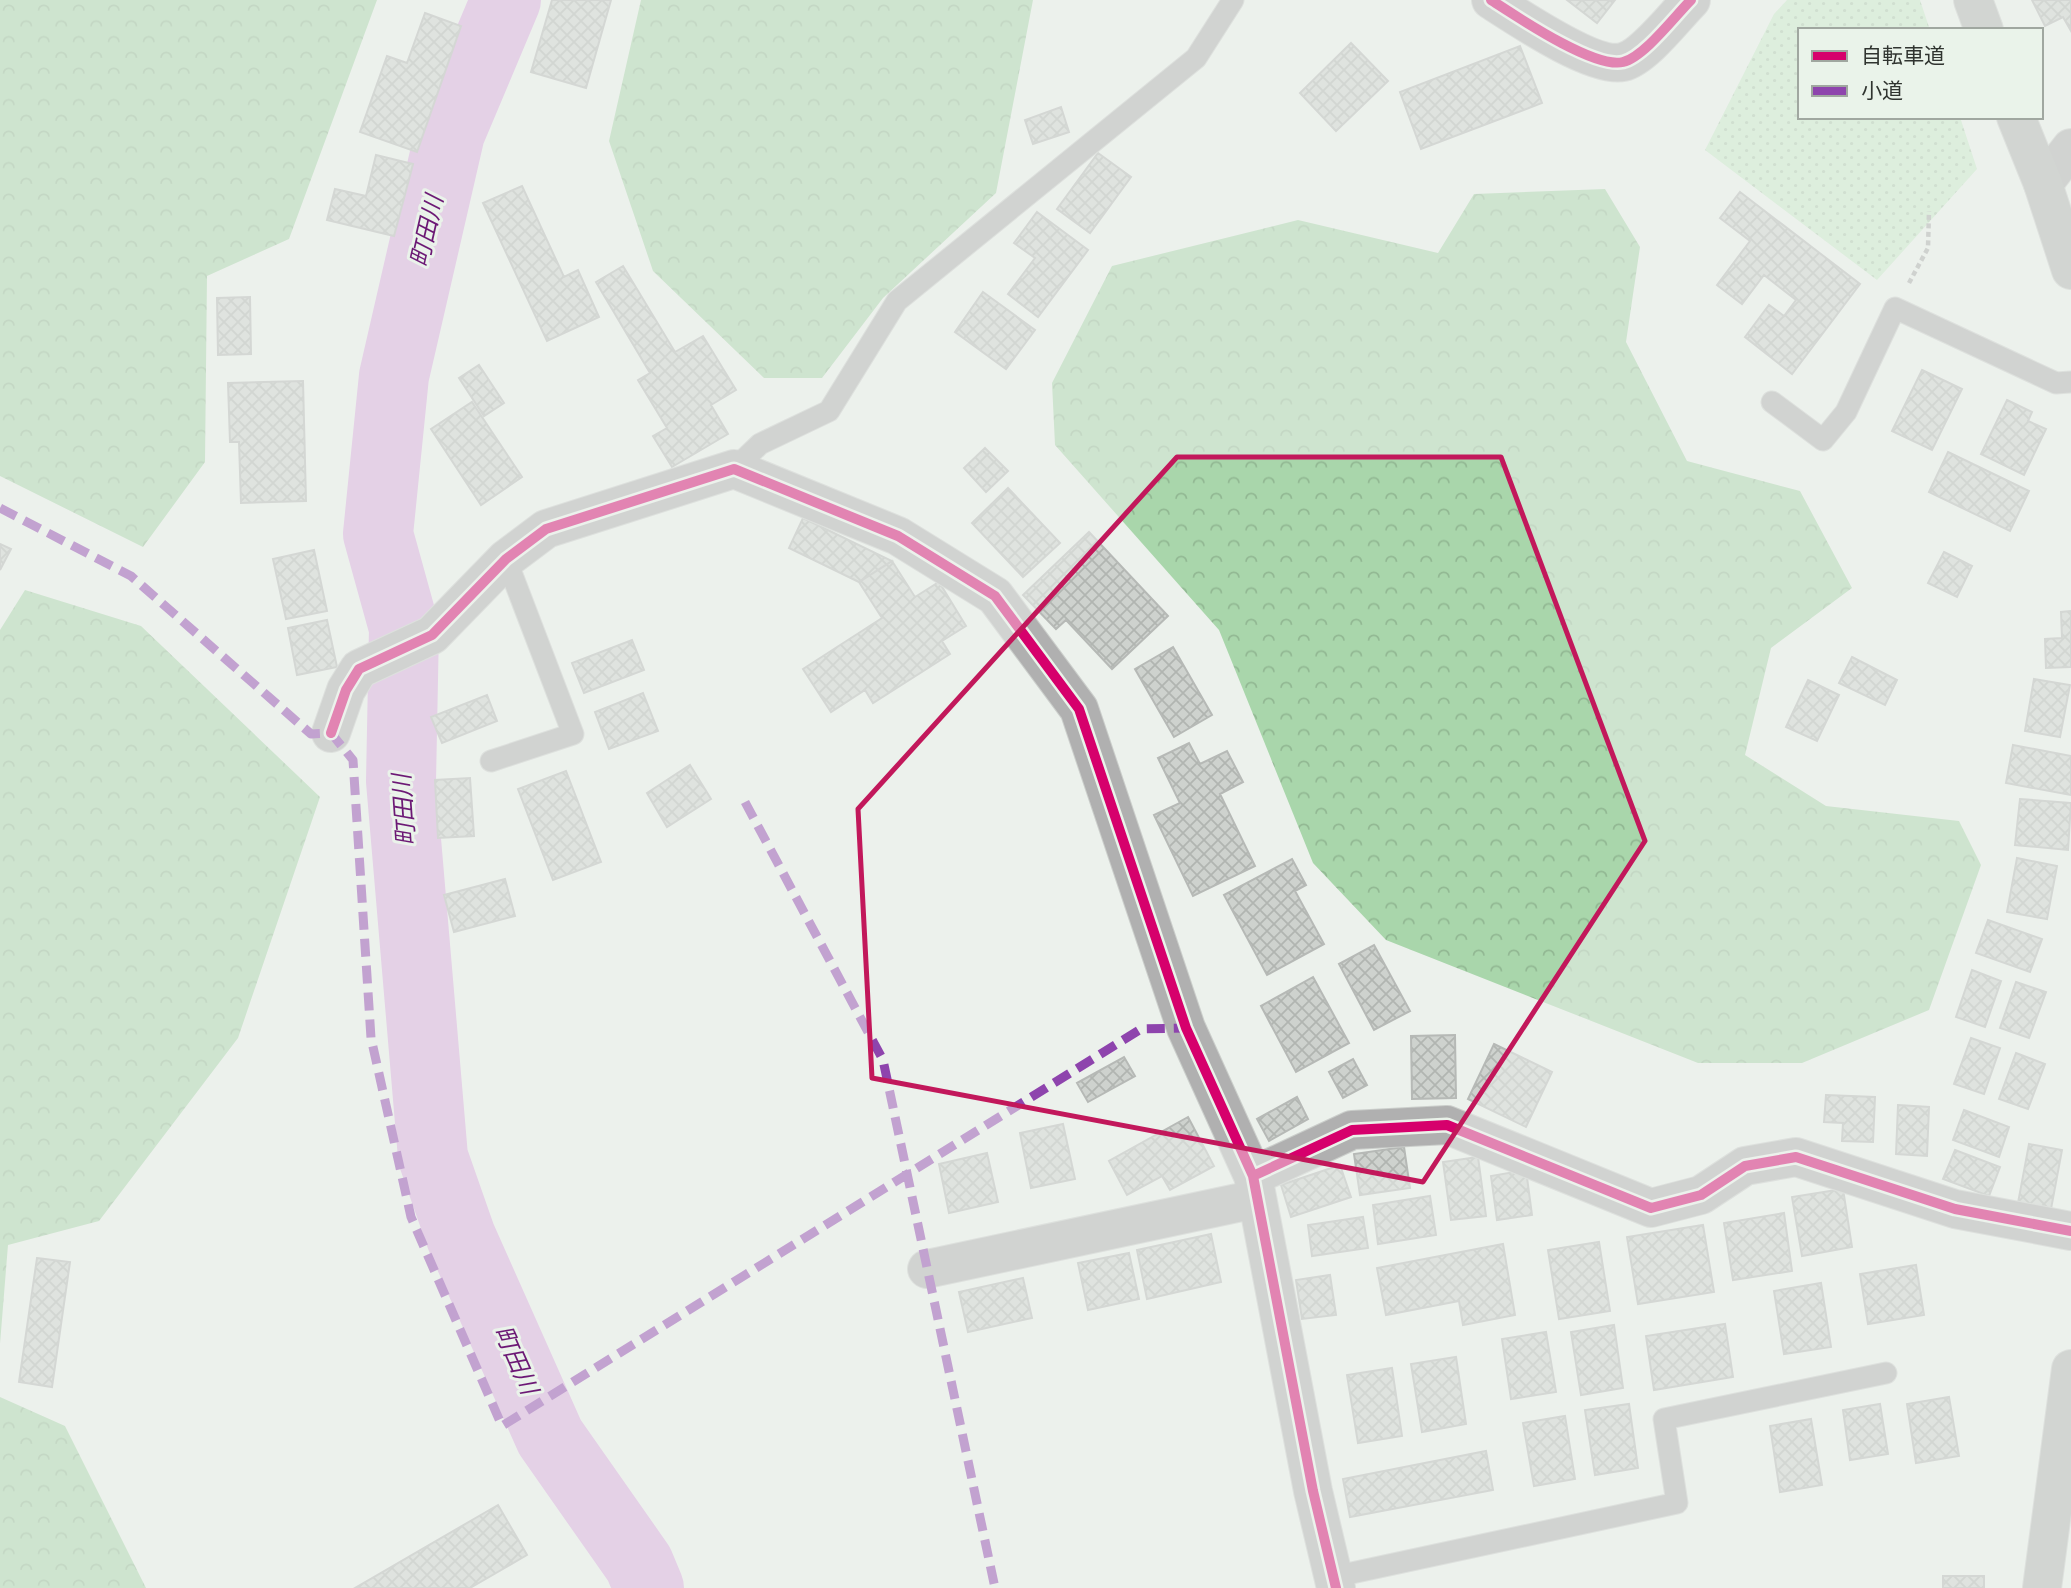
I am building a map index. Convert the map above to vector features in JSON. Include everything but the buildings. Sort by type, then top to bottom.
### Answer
[{"type":"main road","points":[[1973,0],[1983,28]]},
{"type":"main road","points":[[2017,119],[2043,184],[2071,270]]},
{"type":"main road","points":[[2042,1588],[2071,1369]]},
{"type":"street","points":[[1491,0],[1531,26],[1592,58],[1622,63],[1641,52],[1691,0]]},
{"type":"street","points":[[2043,184],[2071,148]]},
{"type":"street","points":[[331,733],[346,690],[359,669],[432,635],[506,559],[546,529],[734,469],[898,536],[995,596],[1079,709],[1186,1028],[1254,1187],[1313,1491],[1335,1583]]},
{"type":"street","points":[[927,1269],[1254,1187],[1352,1130],[1447,1125],[1651,1208],[1701,1195],[1745,1166],[1796,1157],[1955,1209],[2071,1231]]},
{"type":"lane","points":[[734,469],[760,444],[829,411],[897,301],[1196,58],[1233,0]]},
{"type":"lane","points":[[1772,402],[1823,440],[1846,412],[1895,308],[2056,383],[2071,382]]},
{"type":"lane","points":[[491,761],[573,734],[506,559]]},
{"type":"lane","points":[[1335,1583],[1677,1503],[1664,1419],[1886,1373]]},
{"type":"path","points":[[1895,308],[1928,248],[1930,211]]},
{"type":"highlighted area","points":[[1177,457],[1501,457],[1645,841],[1423,1182],[872,1078],[858,809]]},
{"type":"green space","points":[[0,0],[377,0],[289,239],[207,276],[205,462],[143,547],[0,476]]},
{"type":"green space","points":[[641,0],[1033,0],[996,193],[883,298],[822,378],[764,378],[653,271],[609,141]]},
{"type":"green space","points":[[1787,0],[1920,0],[1929,28],[1798,28],[1798,119],[1961,119],[1977,169],[1877,280],[1705,150],[1774,14]]},
{"type":"green space","points":[[1605,189],[1640,247],[1626,342],[1687,461],[1800,491],[1852,588],[1771,648],[1745,755],[1826,806],[1959,821],[1981,865],[1929,1010],[1802,1063],[1698,1063],[1386,940],[1313,863],[1219,630],[1055,445],[1052,383],[1112,266],[1298,220],[1438,253],[1474,194]]},
{"type":"green space","points":[[25,590],[141,626],[320,797],[238,1038],[99,1221],[8,1245],[0,1344],[0,630]]},
{"type":"green space","points":[[0,1397],[65,1426],[146,1588],[0,1588]]},
{"type":"waterway","name":"町田川","points":[[506,0],[450,133],[394,376],[378,534],[404,628],[401,781],[433,1157],[461,1237],[550,1437],[639,1564],[649,1588]]},
{"type":"marked path","points":[[0,508],[131,576],[311,734],[331,733],[353,760],[371,1038],[411,1217],[502,1426],[1141,1029],[1186,1028]]},
{"type":"marked path","points":[[745,802],[883,1060],[995,1588]]},
{"type":"cycle path","points":[[1491,0],[1575,50],[1610,62],[1631,59],[1659,35],[1691,0]]},
{"type":"cycle path","points":[[331,733],[346,690],[359,669],[432,635],[506,559],[546,529],[734,469],[898,536],[995,596],[1079,709],[1186,1028],[1253,1176],[1313,1491],[1336,1588]]},
{"type":"cycle path","points":[[1253,1176],[1352,1130],[1447,1125],[1651,1208],[1701,1195],[1745,1166],[1796,1157],[1955,1209],[2071,1231]]}]
